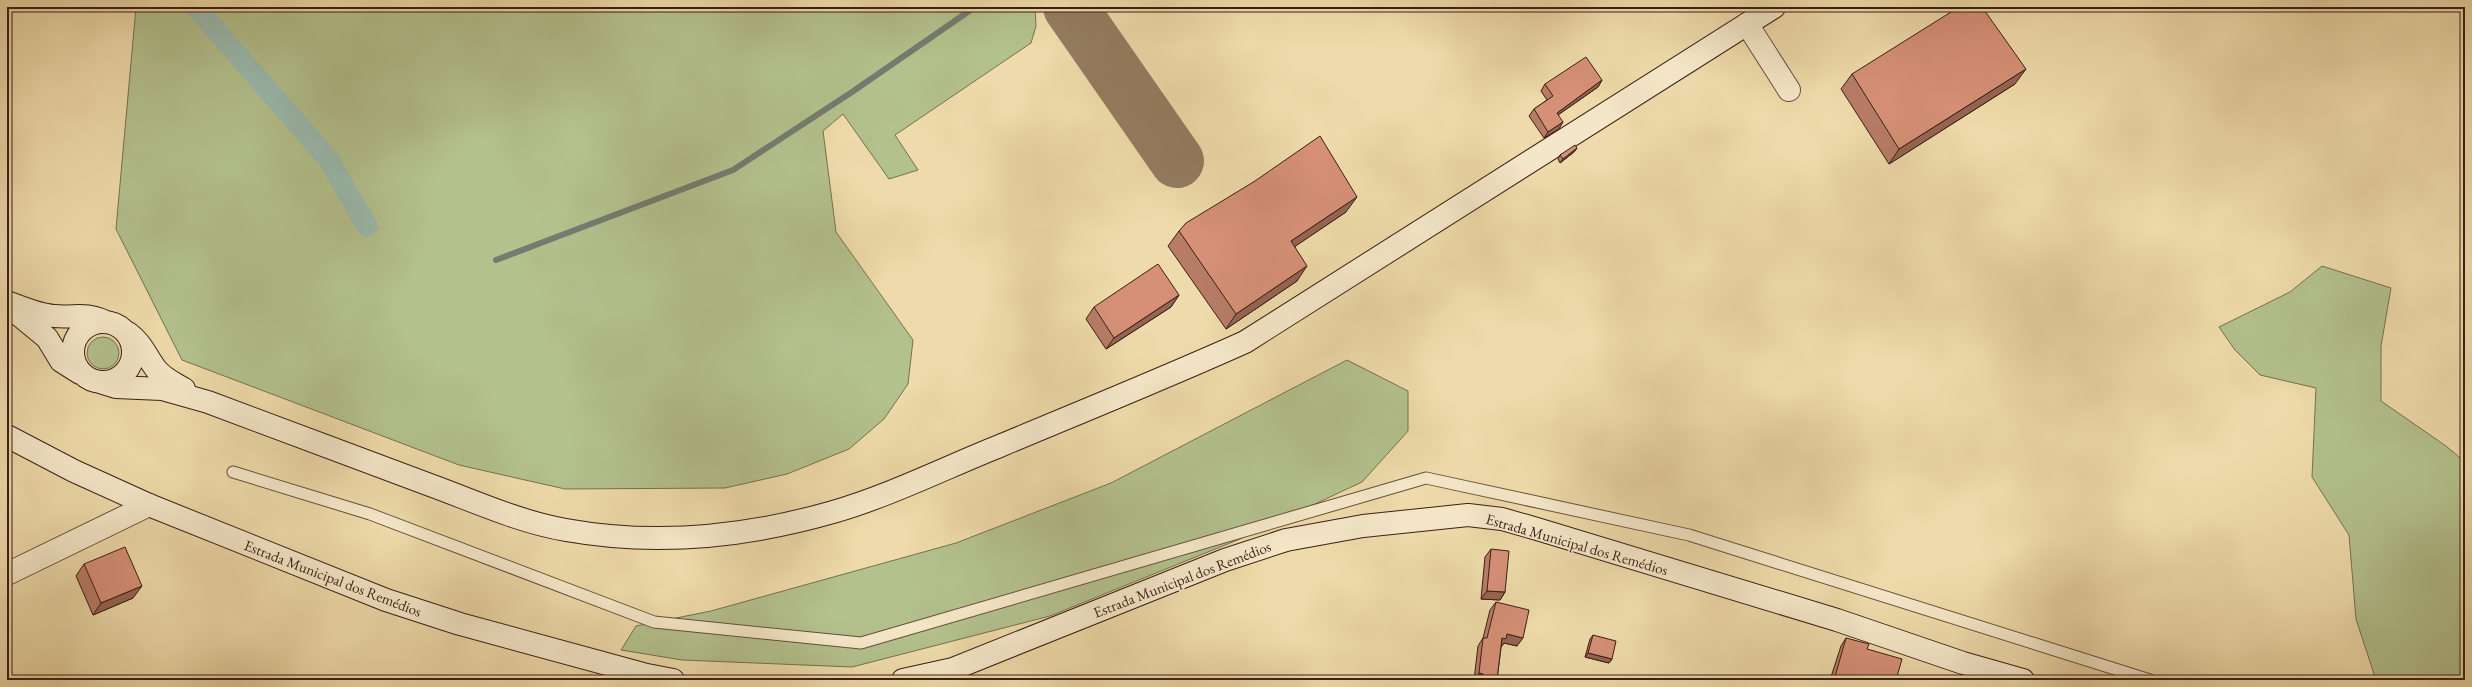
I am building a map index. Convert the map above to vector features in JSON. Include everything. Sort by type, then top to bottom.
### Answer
[{"type":"street","points":[[7,306],[46,338],[61,361],[91,378],[116,387],[162,389],[208,402],[511,515],[564,530],[621,537],[676,538],[732,534],[835,511],[896,488],[1168,376],[1245,342],[1774,7]]},
{"type":"street","points":[[1747,24],[1789,90]]},
{"type":"street","points":[[7,302],[39,314],[56,316],[84,315],[116,326],[137,339],[156,368],[166,379],[208,402]]},
{"type":"street","points":[[91,324],[116,326],[127,335],[132,344],[131,363],[118,378],[109,382],[91,378],[73,356],[76,337],[91,324]]},
{"type":"street","name":"Estrada Municipal dos Remédios","points":[[7,436],[74,471],[149,506],[393,602],[460,624],[647,675],[674,680]]},
{"type":"street","points":[[7,574],[149,506]]},
{"type":"street","name":"Estrada Municipal dos Remédios","points":[[903,680],[953,669],[1225,560],[1286,540],[1363,526],[1468,515],[1502,520],[1537,530],[1837,620],[1963,663],[2023,680]]},
{"type":"lane","points":[[233,472],[370,514],[654,622],[861,643],[1426,478],[1689,535],[2150,680]]},
{"type":"green space","points":[[136,7],[1035,7],[1036,26],[1031,43],[895,135],[918,170],[889,179],[843,114],[823,131],[836,232],[913,340],[908,384],[884,419],[849,449],[787,474],[725,488],[565,489],[459,465],[182,360],[116,229]]},
{"type":"green space","points":[[2322,266],[2391,288],[2381,346],[2381,401],[2446,446],[2465,462],[2465,680],[2376,680],[2356,619],[2349,535],[2312,477],[2316,388],[2260,375],[2235,350],[2219,327],[2290,292]]},
{"type":"green space","points":[[100,337],[106,337],[115,341],[119,353],[115,365],[106,369],[100,369],[91,365],[87,356],[87,350],[91,341]]},
{"type":"green space","points":[[1347,360],[1408,391],[1408,431],[1362,482],[1240,539],[1050,616],[852,667],[682,660],[621,650],[636,626],[711,611],[956,543],[1111,483]]},
{"type":"building","points":[[1959,7],[1982,7],[2026,69],[1899,149],[1852,74]]},
{"type":"building","points":[[1586,57],[1602,80],[1557,113],[1563,122],[1548,132],[1534,109],[1553,96],[1545,84]]},
{"type":"building","points":[[1320,136],[1357,197],[1291,241],[1307,266],[1236,314],[1179,231],[1186,223],[1255,181]]},
{"type":"building","points":[[1575,145],[1577,148],[1563,159],[1560,155]]},
{"type":"building","points":[[1158,264],[1179,295],[1114,338],[1094,307]]},
{"type":"building","points":[[125,547],[142,586],[101,603],[84,564]]},
{"type":"building","points":[[1491,549],[1509,551],[1505,592],[1487,591]]},
{"type":"building","points":[[1496,602],[1529,610],[1523,638],[1507,634],[1506,639],[1502,638],[1497,680],[1482,680],[1483,674],[1479,673],[1483,638],[1487,638]]},
{"type":"building","points":[[1593,635],[1616,641],[1612,659],[1588,653]]},
{"type":"building","points":[[1846,638],[1869,644],[1867,649],[1902,659],[1896,680],[1834,680]]},
{"type":"waterway","points":[[196,7],[329,160],[367,226]]},
{"type":"waterway","points":[[496,260],[733,170],[852,92],[975,7]]},
{"type":"taxiway","points":[[1070,7],[1177,161]]}]
